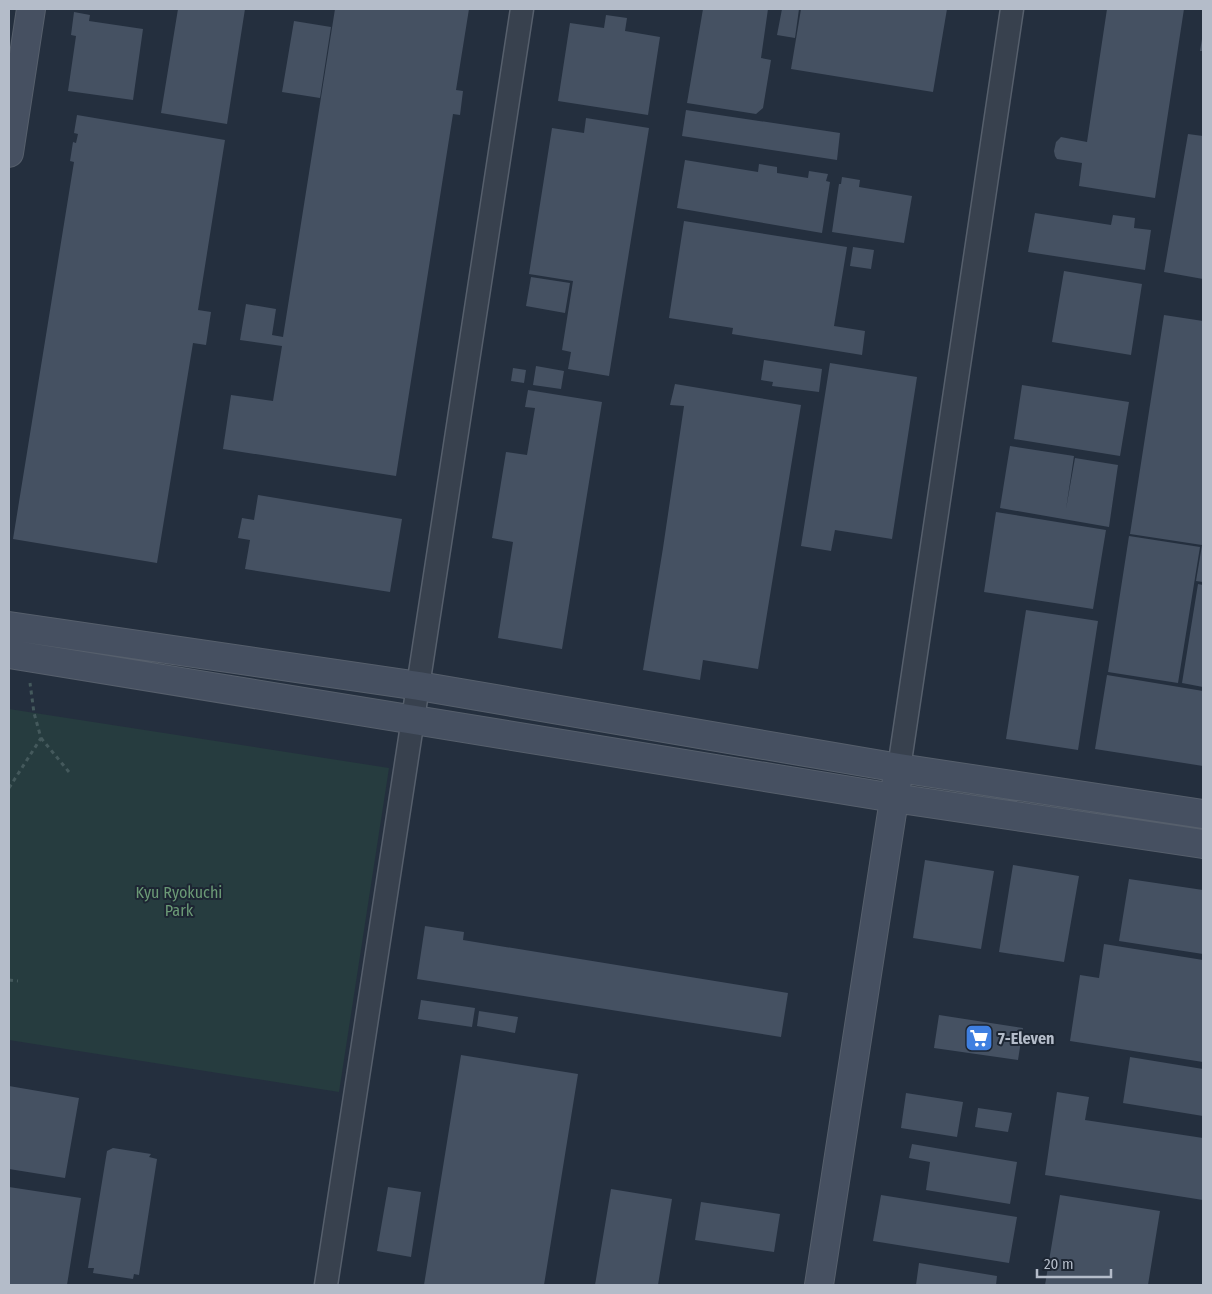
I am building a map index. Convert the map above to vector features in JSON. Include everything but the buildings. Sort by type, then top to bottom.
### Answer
[{"type":"street","points":[[9,153],[31,9]]},
{"type":"street","points":[[326,1285],[522,9]]},
{"type":"street","points":[[819,1285],[899,768],[1012,9]]},
{"type":"street","points":[[9,626],[419,686],[899,768],[1203,814]]},
{"type":"street","points":[[9,654],[894,798],[1203,844]]},
{"type":"path","points":[[29,681],[34,713],[41,738],[69,772]]},
{"type":"path","points":[[9,788],[41,738]]},
{"type":"path","points":[[9,980],[18,981]]},
{"type":"green space","name":"Kyu Ryokuchi Park","points":[[9,709],[389,768],[339,1092],[9,1040]]},
{"type":"place","name":"7-Eleven","points":[[979,1038]]}]
